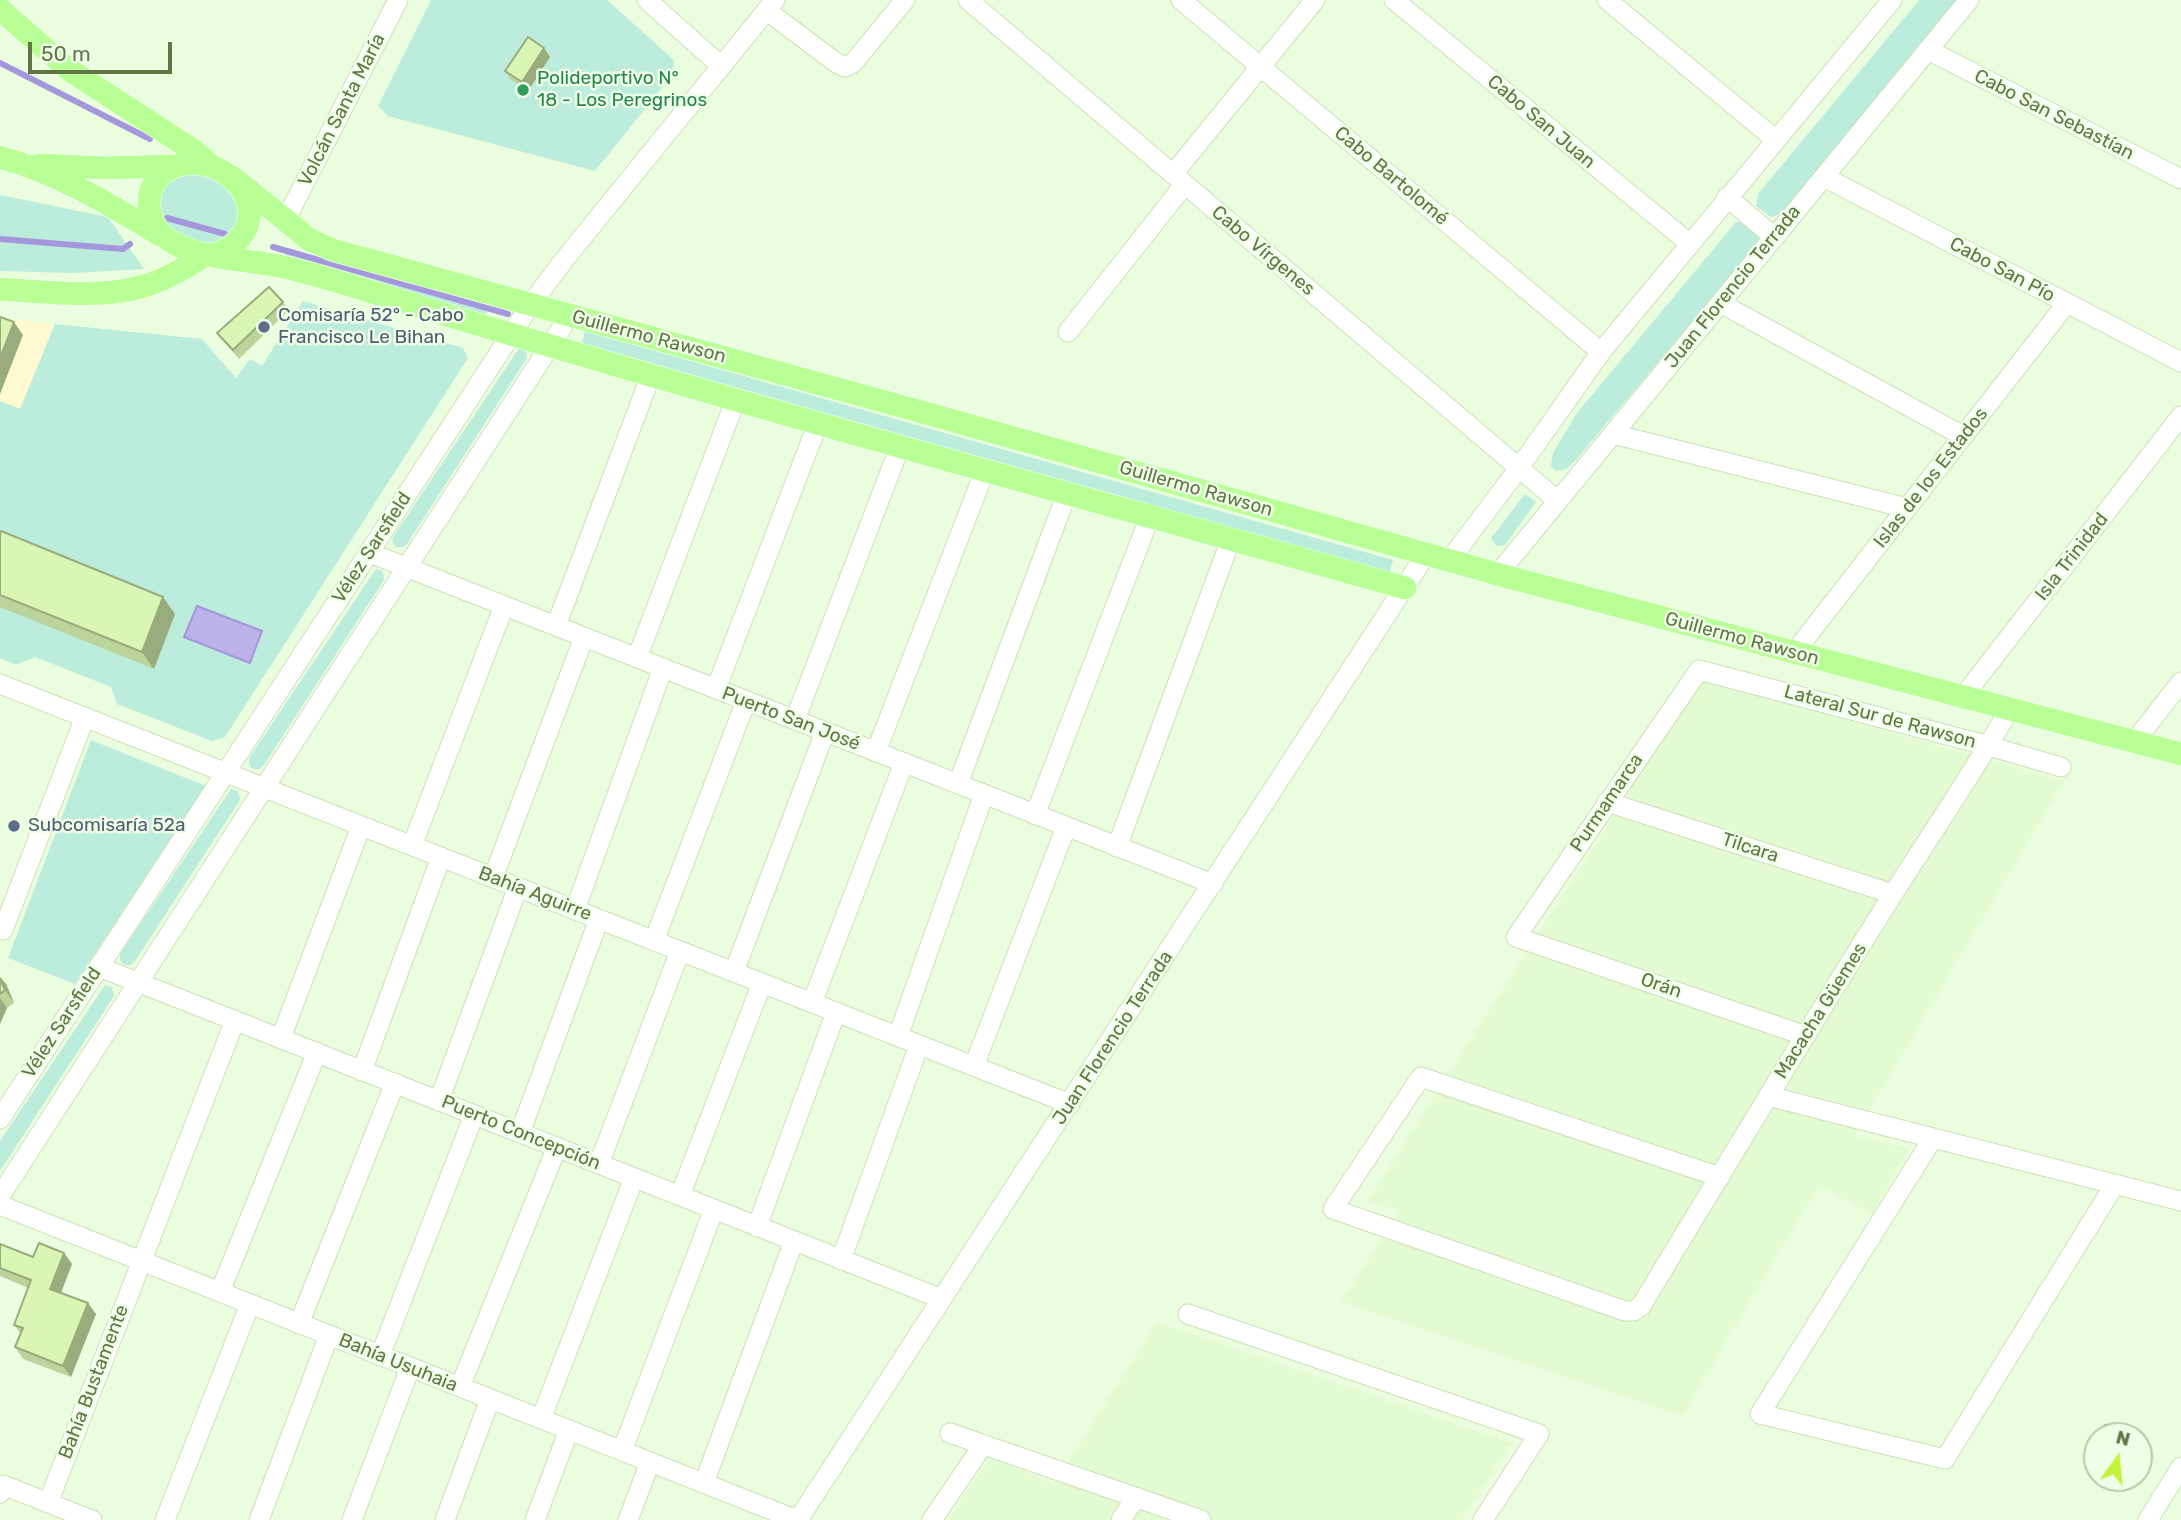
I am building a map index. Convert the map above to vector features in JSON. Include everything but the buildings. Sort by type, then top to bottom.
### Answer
[{"type":"main road","name":"Guillermo Rawson","points":[[0,9],[68,69],[194,151],[310,240],[333,250],[1449,561],[2181,754]]},
{"type":"main road","points":[[0,157],[25,164],[94,195],[185,249],[210,255]]},
{"type":"main road","points":[[0,289],[70,292],[137,288],[236,243],[248,218],[245,194],[224,173],[193,164],[105,168],[25,164]]},
{"type":"main road","points":[[163,237],[150,217],[150,195],[162,174],[177,166]]},
{"type":"main road","name":"Guillermo Rawson","points":[[210,255],[293,269],[548,346],[1405,588]]},
{"type":"street","name":"Volcán Santa María","points":[[286,219],[398,0]]},
{"type":"street","points":[[647,0],[721,66]]},
{"type":"street","points":[[771,5],[835,62],[845,66],[853,64],[905,0]]},
{"type":"street","name":"Cabo Vírgenes","points":[[968,0],[1558,501]]},
{"type":"street","name":"Cabo Bartolomé","points":[[1181,0],[1601,352]]},
{"type":"street","points":[[1069,332],[1261,66],[1315,0]]},
{"type":"street","name":"Cabo San Juan","points":[[1394,0],[1689,243]]},
{"type":"street","points":[[1607,0],[1776,139]]},
{"type":"street","points":[[1449,561],[1601,352],[1892,0]]},
{"type":"street","name":"Juan Florencio Terrada","points":[[1498,574],[1969,0]]},
{"type":"street","name":"Vélez Sarsfield","points":[[0,1119],[531,304],[771,5]]},
{"type":"street","name":"Cabo San Sebastían","points":[[1928,50],[2181,179]]},
{"type":"street","name":"Cabo San Pío","points":[[1824,177],[2181,362]]},
{"type":"street","points":[[1727,197],[1774,237]]},
{"type":"street","points":[[1720,303],[1963,436]]},
{"type":"street","name":"Islas de los Estados","points":[[1794,653],[2067,303]]},
{"type":"street","name":"Vélez Sarsfield","points":[[0,1196],[570,315]]},
{"type":"street","points":[[555,626],[651,375]]},
{"type":"street","points":[[637,658],[736,399]]},
{"type":"street","name":"Isla Trinidad","points":[[1962,698],[2181,416]]},
{"type":"street","points":[[716,689],[818,423]]},
{"type":"street","points":[[1613,434],[1907,508]]},
{"type":"street","points":[[795,720],[901,446]]},
{"type":"street","points":[[876,752],[985,470]]},
{"type":"street","points":[[958,784],[1068,493]]},
{"type":"street","points":[[1035,814],[1150,516]]},
{"type":"street","points":[[1117,846],[1231,539]]},
{"type":"street","name":"Puerto San José","points":[[370,553],[1213,884]]},
{"type":"street","name":"Juan Florencio Terrada","points":[[798,1520],[1426,554]]},
{"type":"street","points":[[412,846],[504,606]]},
{"type":"street","points":[[493,878],[584,637]]},
{"type":"street","points":[[575,910],[663,668]]},
{"type":"street","name":"Lateral Sur de Rawson","points":[[1699,670],[1989,746],[2061,768]]},
{"type":"street","name":"Purmamarca","points":[[1516,937],[1699,670]]},
{"type":"street","points":[[2134,742],[2181,682]]},
{"type":"street","name":"Bahía Aguirre","points":[[0,684],[1070,1104]]},
{"type":"street","points":[[654,941],[746,701]]},
{"type":"street","name":"Macacha Güemes","points":[[1720,1177],[1421,1077],[1333,1209],[1625,1311],[1634,1311],[1641,1306],[1720,1177],[1768,1096],[1893,894],[1989,746],[2009,710]]},
{"type":"street","points":[[2,929],[85,717]]},
{"type":"street","points":[[734,972],[825,732]]},
{"type":"street","points":[[812,1003],[904,763]]},
{"type":"street","points":[[898,1037],[984,794]]},
{"type":"street","name":"Tilcara","points":[[1607,802],[1893,894]]},
{"type":"street","points":[[281,1038],[361,826]]},
{"type":"street","points":[[974,1066],[1066,827]]},
{"type":"street","points":[[362,1070],[441,857]]},
{"type":"street","points":[[439,1101],[518,887]]},
{"type":"street","points":[[520,1133],[599,919]]},
{"type":"street","name":"Orán","points":[[1516,937],[1806,1036]]},
{"type":"street","points":[[599,1164],[680,951]]},
{"type":"street","name":"Puerto Concepción","points":[[99,967],[942,1299]]},
{"type":"street","points":[[680,1196],[762,983]]},
{"type":"street","points":[[757,1227],[836,1012]]},
{"type":"street","name":"Bahía Bustamente","points":[[48,1503],[235,1020]]},
{"type":"street","points":[[841,1260],[919,1045]]},
{"type":"street","points":[[220,1292],[317,1052]]},
{"type":"street","points":[[299,1324],[395,1083]]},
{"type":"street","points":[[1768,1096],[2181,1201]]},
{"type":"street","points":[[380,1356],[474,1115]]},
{"type":"street","points":[[1933,1138],[1760,1414],[1945,1459],[2115,1184]]},
{"type":"street","points":[[460,1387],[557,1147]]},
{"type":"street","points":[[541,1419],[634,1178]]},
{"type":"street","name":"Bahía Usuhaia","points":[[0,1205],[798,1520]]},
{"type":"street","points":[[622,1451],[713,1209]]},
{"type":"street","points":[[704,1483],[793,1241]]},
{"type":"street","points":[[165,1520],[250,1304]]},
{"type":"street","points":[[1188,1314],[1539,1434],[1483,1520]]},
{"type":"street","points":[[259,1520],[329,1335]]},
{"type":"street","points":[[352,1520],[410,1368]]},
{"type":"street","points":[[444,1520],[490,1399]]},
{"type":"street","points":[[535,1520],[569,1430]]},
{"type":"street","points":[[950,1433],[1200,1520]]},
{"type":"street","points":[[932,1520],[983,1445]]},
{"type":"street","points":[[628,1520],[650,1462]]},
{"type":"street","points":[[2148,1520],[2181,1467]]},
{"type":"street","points":[[2,1489],[92,1520]]},
{"type":"street","points":[[1121,1520],[1136,1497]]},
{"type":"shaded area","name":"Polideportivo N° 18 - Los Peregrinos","points":[[431,0],[607,0],[674,60],[673,74],[595,171],[388,116],[378,106]]},
{"type":"shaded area","points":[[1919,0],[1959,0],[1781,214],[1771,217],[1756,206],[1758,194]]},
{"type":"shaded area","points":[[181,172],[222,180],[241,211],[231,235],[209,245],[170,233],[157,204],[170,178]]},
{"type":"shaded area","points":[[0,195],[108,217],[144,269],[72,273],[0,271]]},
{"type":"shaded area","points":[[1736,222],[1746,223],[1760,234],[1758,243],[1575,461],[1566,469],[1555,471],[1551,466],[1553,453],[1577,413]]},
{"type":"shaded area","points":[[289,252],[488,308],[485,318],[285,261],[285,254]]},
{"type":"shaded area","points":[[303,301],[463,348],[468,358],[225,737],[212,741],[117,704],[111,687],[35,657],[16,665],[0,658],[0,401],[20,409],[55,324],[202,339],[236,378],[250,359],[262,366]]},
{"type":"shaded area","points":[[0,318],[55,324],[20,410],[0,401]]},
{"type":"shaded area","points":[[585,331],[1393,560],[1389,574],[582,344]]},
{"type":"shaded area","points":[[519,348],[526,349],[527,358],[407,544],[396,547],[392,542],[393,537]]},
{"type":"shaded area","points":[[1525,494],[1536,502],[1505,545],[1496,546],[1491,538]]},
{"type":"shaded area","points":[[376,569],[383,571],[384,580],[264,765],[260,769],[252,769],[249,758]]},
{"type":"shaded area","points":[[197,606],[262,631],[250,663],[184,637]]},
{"type":"shaded area","points":[[1701,679],[2064,781],[1854,1136],[1910,1148],[1872,1214],[1819,1186],[1682,1416],[1341,1302],[1399,1211],[1368,1200]]},
{"type":"shaded area","points":[[91,740],[206,786],[75,984],[8,958]]},
{"type":"shaded area","points":[[231,789],[238,791],[240,800],[135,961],[131,965],[124,965],[120,954]]},
{"type":"shaded area","points":[[105,985],[112,987],[114,996],[0,1171],[0,1141]]},
{"type":"shaded area","points":[[1157,1322],[1511,1443],[1462,1520],[948,1520],[991,1456],[1054,1484]]},
{"type":"waterway","points":[[0,63],[150,139]]},
{"type":"waterway","points":[[160,222],[167,218],[225,234]]},
{"type":"waterway","points":[[0,239],[123,249],[130,244]]},
{"type":"waterway","points":[[273,247],[508,314]]},
{"type":"place","name":"Polideportivo N° 18 - Los Peregrinos","points":[[523,90]]},
{"type":"place","name":"Comisaría 52° - Cabo Francisco Le Bihan","points":[[264,327]]},
{"type":"place","name":"Subcomisaría 52a","points":[[14,826]]}]
